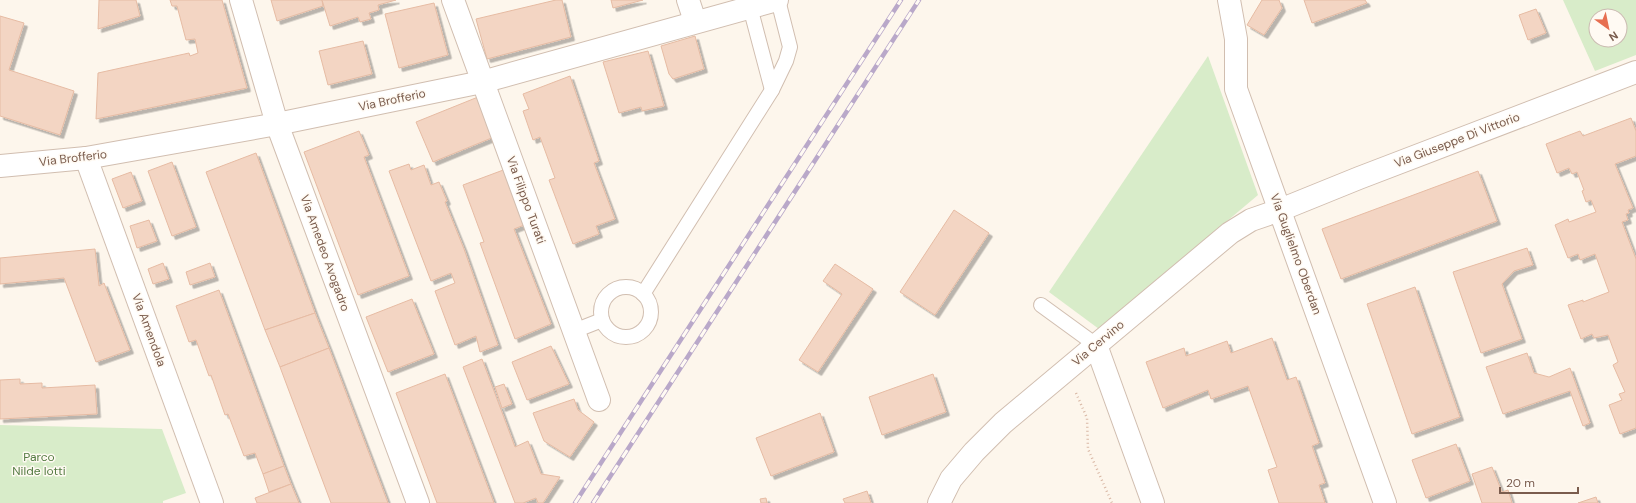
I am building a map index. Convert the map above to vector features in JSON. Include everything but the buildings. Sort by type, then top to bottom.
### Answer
[{"type":"street","name":"Via Amedeo Avogadro","points":[[241,0],[277,124],[418,503]]},
{"type":"street","name":"Via Filippo Turati","points":[[453,0],[599,400]]},
{"type":"street","points":[[688,0],[695,21]]},
{"type":"street","name":"Via Brofferio","points":[[0,166],[86,158],[277,124],[482,82],[695,21],[778,0]]},
{"type":"street","name":"Via Guglielmo Oberdan","points":[[1229,0],[1236,39],[1236,89],[1385,503]]},
{"type":"street","name":"Via Giuseppe Di Vittorio","points":[[1280,210],[1374,172],[1636,72]]},
{"type":"street","name":"Via Amendola","points":[[86,158],[212,503]]},
{"type":"street","name":"Via Cervino","points":[[939,503],[951,478],[974,452],[1008,418],[1230,233],[1251,220],[1280,210]]},
{"type":"street","points":[[1096,346],[1153,503]]},
{"type":"lane","points":[[643,294],[772,90],[786,61],[790,47],[778,0]]},
{"type":"lane","points":[[750,7],[772,90]]},
{"type":"lane","points":[[618,288],[632,288],[643,294],[650,305],[651,318],[645,330],[634,337],[620,337],[609,331],[602,320],[601,307],[607,295],[618,288]]},
{"type":"lane","points":[[1041,305],[1096,346]]},
{"type":"lane","points":[[574,330],[602,320]]},
{"type":"path","points":[[1071,398],[1076,393],[1087,418],[1088,448],[1112,503]]},
{"type":"green space","points":[[1563,0],[1636,0],[1636,55],[1595,71]]},
{"type":"green space","points":[[1208,56],[1258,195],[1099,329],[1049,292]]},
{"type":"green space","name":"Parco Nilde Iotti","points":[[0,425],[162,429],[186,493],[163,501],[163,503],[0,503]]},
{"type":"railway","points":[[575,503],[901,0]]},
{"type":"railway","points":[[593,503],[919,0]]}]
